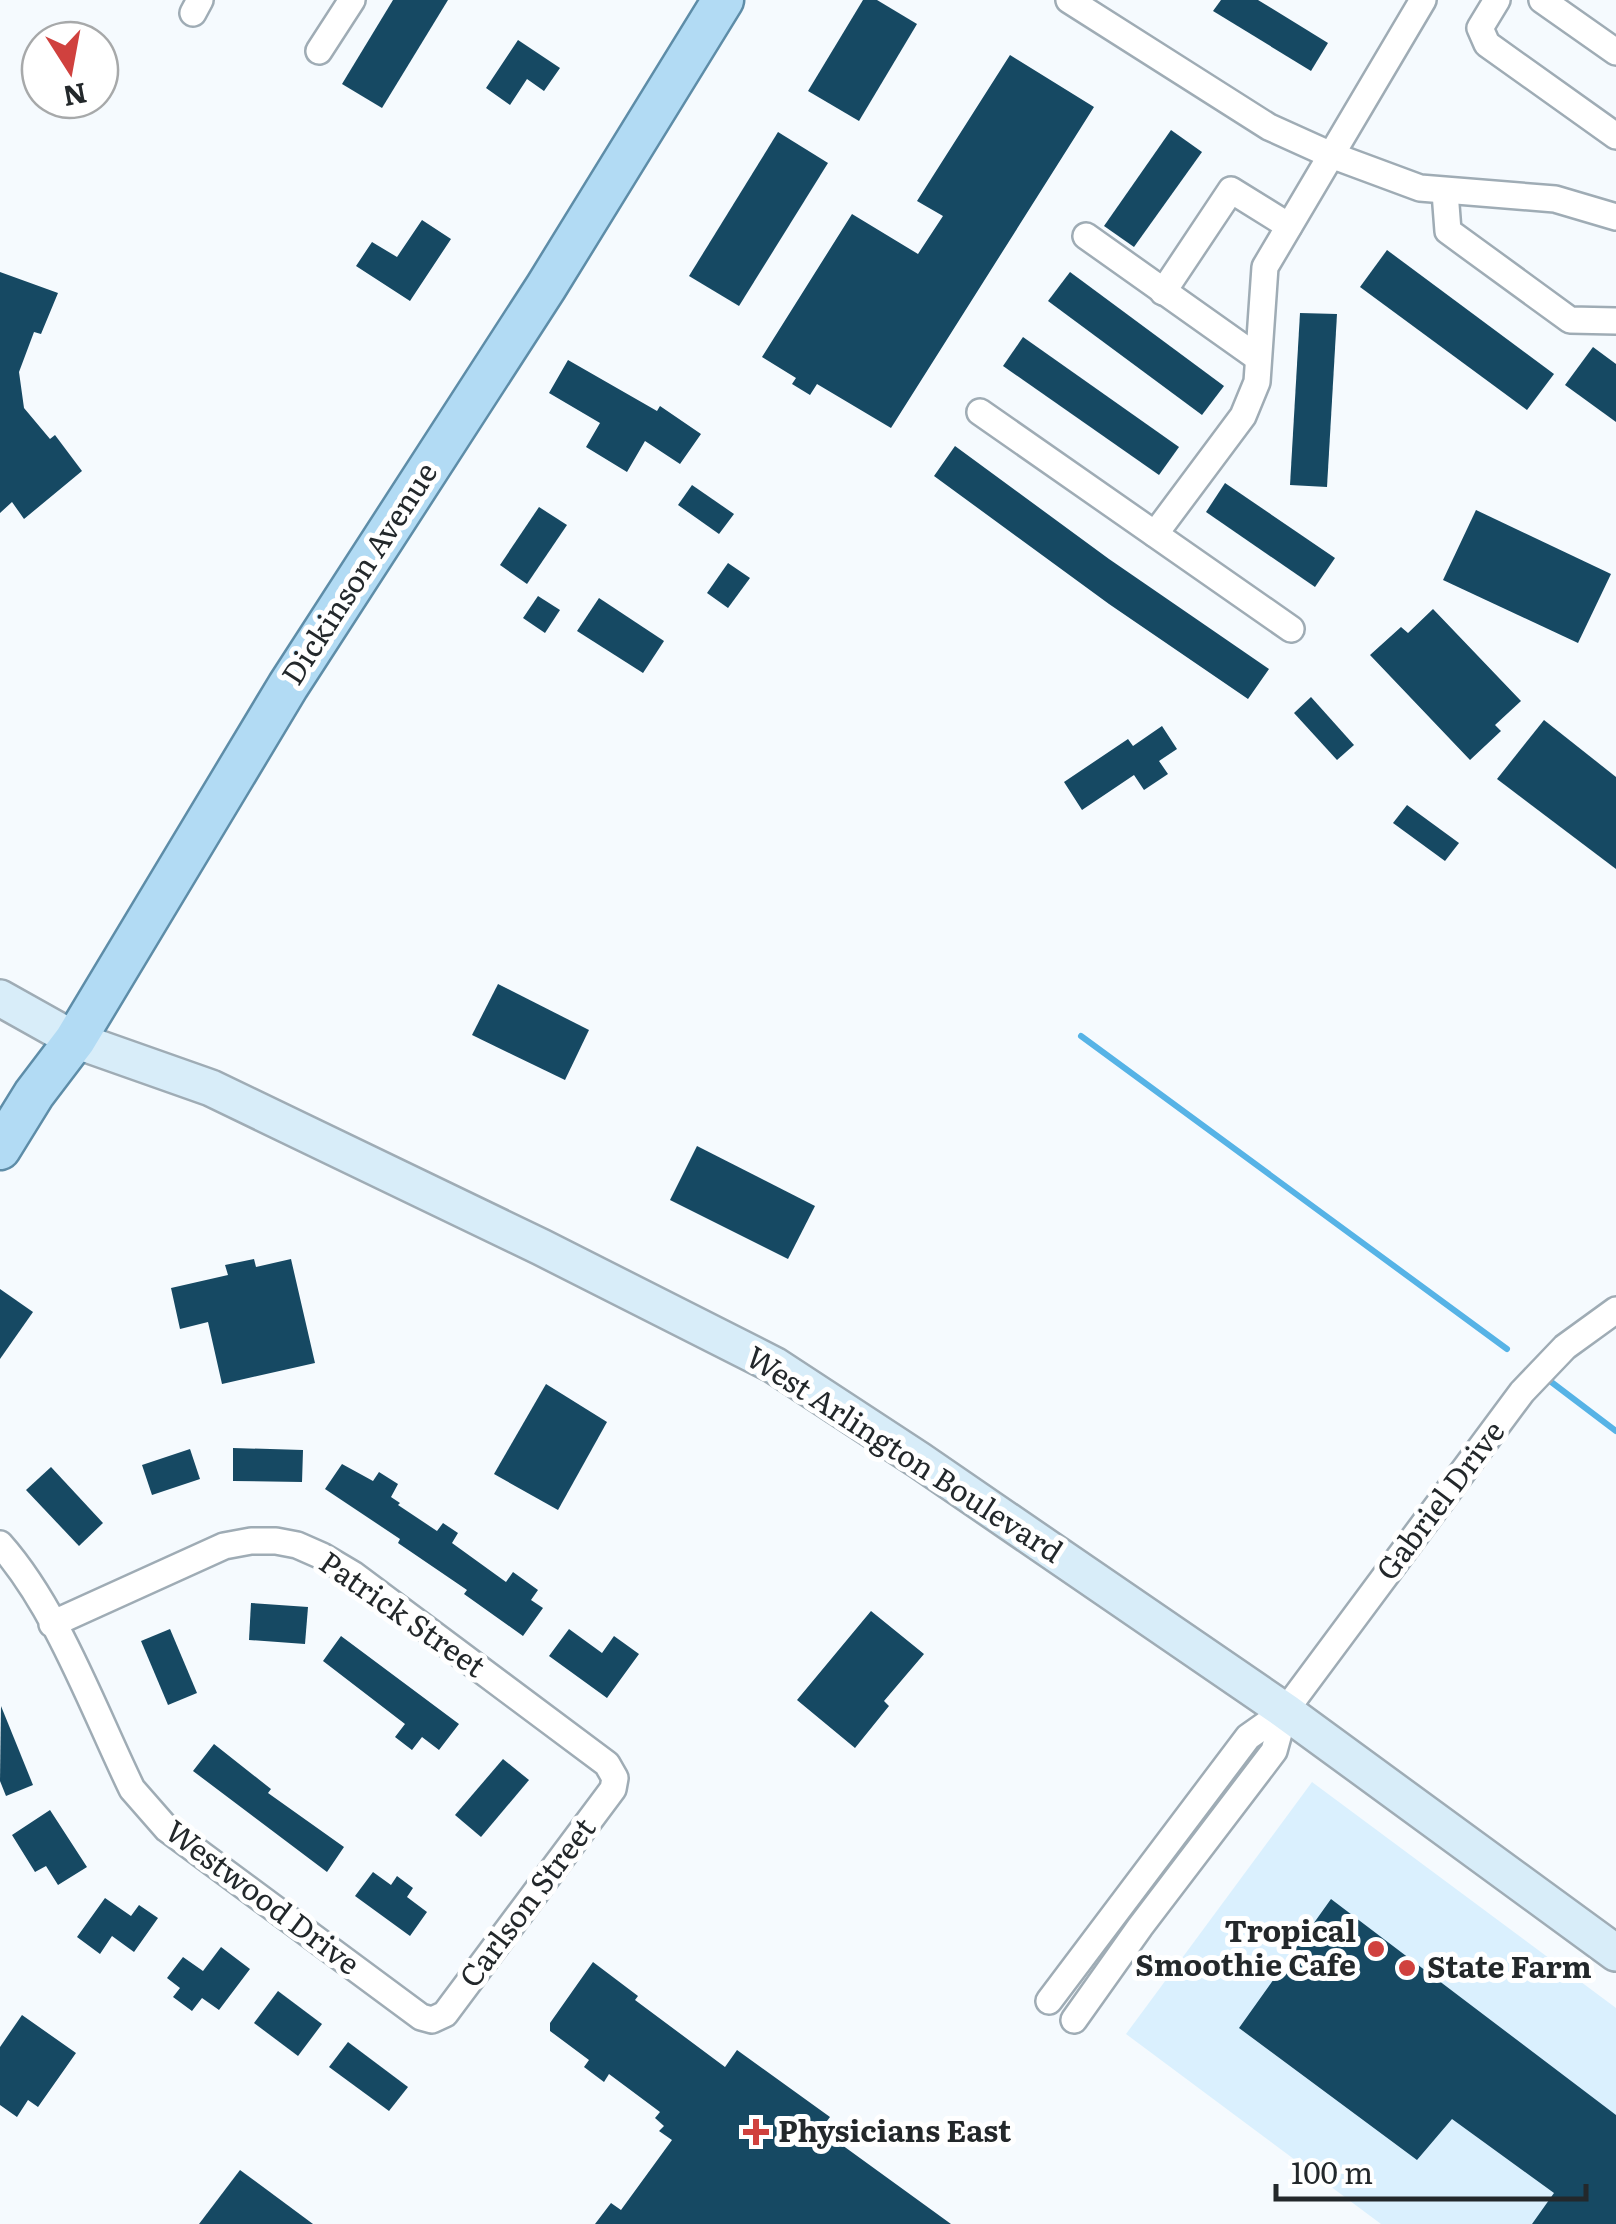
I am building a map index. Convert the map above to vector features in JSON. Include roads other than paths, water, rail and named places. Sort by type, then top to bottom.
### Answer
[{"type":"main road","name":"Dickinson Avenue","points":[[0,1149],[34,1094],[75,1040],[288,686],[565,258],[722,0]]},
{"type":"main road","name":"West Arlington Boulevard","points":[[0,998],[75,1040],[211,1088],[524,1238],[774,1366],[935,1471],[1285,1711],[1616,1953]]},
{"type":"street","points":[[319,50],[352,0]]},
{"type":"street","points":[[1069,0],[1269,127],[1331,156],[1420,188],[1555,199],[1616,218]]},
{"type":"street","points":[[1155,534],[1242,416],[1257,382],[1264,267],[1423,0]]},
{"type":"street","points":[[1497,0],[1480,28],[1487,44],[1616,136]]},
{"type":"street","points":[[1542,0],[1616,52]]},
{"type":"street","points":[[1162,292],[1231,190],[1289,226]]},
{"type":"street","points":[[1445,192],[1448,232],[1570,320],[1616,320]]},
{"type":"street","points":[[1086,236],[1258,358]]},
{"type":"street","points":[[980,412],[1291,630]]},
{"type":"street","name":"Gabriel Drive","points":[[1285,1711],[1522,1392],[1565,1347],[1616,1310]]},
{"type":"street","name":"Patrick Street","points":[[52,1624],[224,1546],[251,1541],[298,1545],[354,1576],[607,1764],[615,1778]]},
{"type":"street","name":"Westwood Drive","points":[[0,1544],[19,1566],[52,1624],[132,1789],[148,1811],[168,1830],[421,2017],[432,2020]]},
{"type":"street","points":[[1049,2002],[1248,1737],[1285,1711]]},
{"type":"street","points":[[1074,2020],[1274,1750],[1285,1711]]},
{"type":"street","name":"Carlson Street","points":[[432,2020],[445,2014],[613,1789],[615,1778]]},
{"type":"waterway","points":[[1081,1036],[1507,1349]]},
{"type":"waterway","points":[[1546,1378],[1616,1431]]},
{"type":"place","name":"Tropical Smoothie Cafe","points":[[1376,1949]]},
{"type":"place","name":"State Farm","points":[[1407,1968]]},
{"type":"place","name":"Physicians East","points":[[756,2132]]}]
